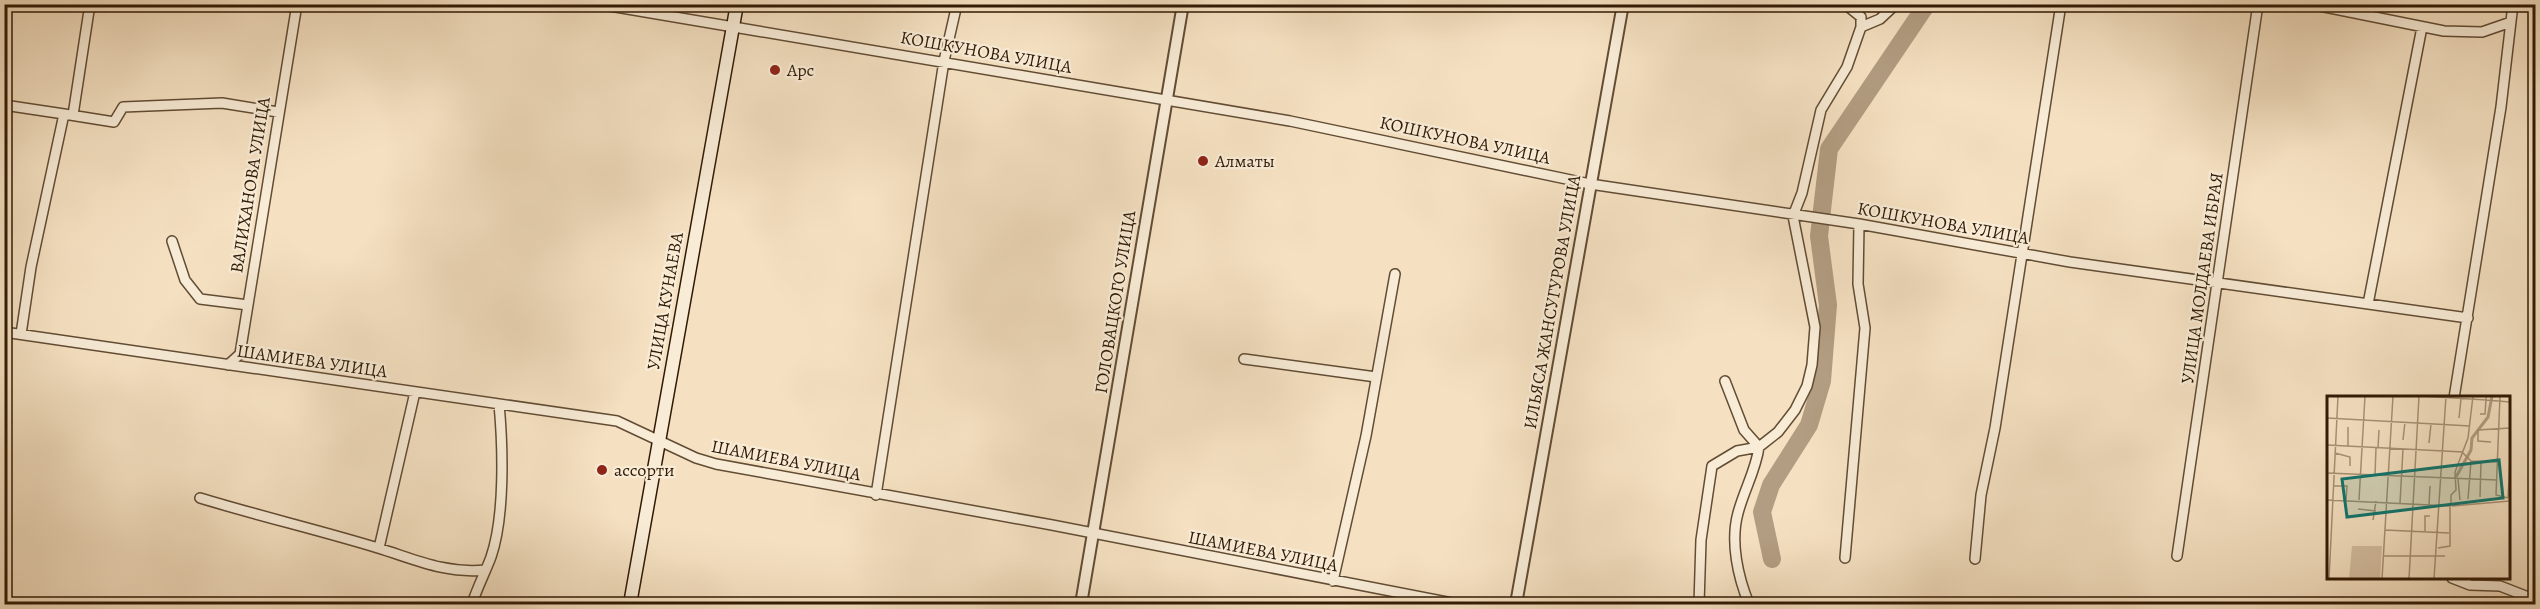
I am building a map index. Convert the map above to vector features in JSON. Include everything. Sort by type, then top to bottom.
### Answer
[{"type":"main road","name":"УЛИЦА КУНАЕВА","points":[[630,604],[737,4]]},
{"type":"street","points":[[21,334],[31,267],[68,115],[90,4]]},
{"type":"street","name":"ВАЛИХАНОВА УЛИЦА","points":[[228,365],[240,354],[297,4]]},
{"type":"street","name":"КОШКУНОВА УЛИЦА","points":[[598,4],[1290,121],[1590,184],[1805,218],[1858,224],[2020,254],[2468,318]]},
{"type":"street","points":[[876,495],[944,61],[957,4]]},
{"type":"street","name":"ГОЛОВАЦКОГО УЛИЦА","points":[[1081,604],[1183,4]]},
{"type":"street","name":"ИЛЬЯСА ЖАНСУГУРОВА УЛИЦА","points":[[1516,604],[1623,4]]},
{"type":"street","points":[[1699,604],[1701,540],[1712,466],[1737,451],[1759,447],[1778,432],[1795,410],[1807,386],[1812,365],[1815,327],[1793,216],[1802,193],[1821,110],[1847,67],[1861,27],[1861,16],[1845,4]]},
{"type":"street","points":[[1861,27],[1880,19],[1896,4]]},
{"type":"street","points":[[1975,560],[1981,495],[2001,392],[2020,254],[2061,4]]},
{"type":"street","name":"УЛИЦА МОЛДАЕВА ИБРАЯ","points":[[2177,556],[2258,4]]},
{"type":"street","points":[[2310,4],[2444,31],[2482,32],[2511,22]]},
{"type":"street","points":[[2454,396],[2501,107],[2513,4]]},
{"type":"street","points":[[2368,304],[2422,27]]},
{"type":"street","points":[[4,105],[114,122],[123,107],[222,103],[278,112]]},
{"type":"street","points":[[1845,558],[1865,328],[1858,284],[1858,224]]},
{"type":"street","points":[[172,241],[185,280],[200,299],[248,305]]},
{"type":"street","points":[[1333,581],[1366,436],[1395,274]]},
{"type":"street","name":"ШАМИЕВА УЛИЦА","points":[[4,332],[617,421],[696,458],[716,464],[1457,604]]},
{"type":"street","points":[[1244,359],[1376,377]]},
{"type":"street","points":[[1725,381],[1744,430],[1759,447]]},
{"type":"street","points":[[379,548],[415,392]]},
{"type":"street","points":[[472,604],[491,556],[500,509],[503,443],[499,404]]},
{"type":"street","points":[[1749,604],[1738,578],[1737,515],[1756,465],[1759,447]]},
{"type":"street","points":[[200,498],[379,548],[434,567],[463,572],[484,570]]},
{"type":"street","points":[[2455,579],[2470,585],[2500,586],[2535,600]]},
{"type":"waterway","points":[[1772,559],[1762,512],[1771,485],[1809,425],[1822,381],[1828,305],[1819,236],[1829,149],[1927,4]]},
{"type":"place","name":"Арс","points":[[775,70]]},
{"type":"place","name":"Алматы","points":[[1203,161]]},
{"type":"place","name":"ассорти","points":[[602,470]]}]
